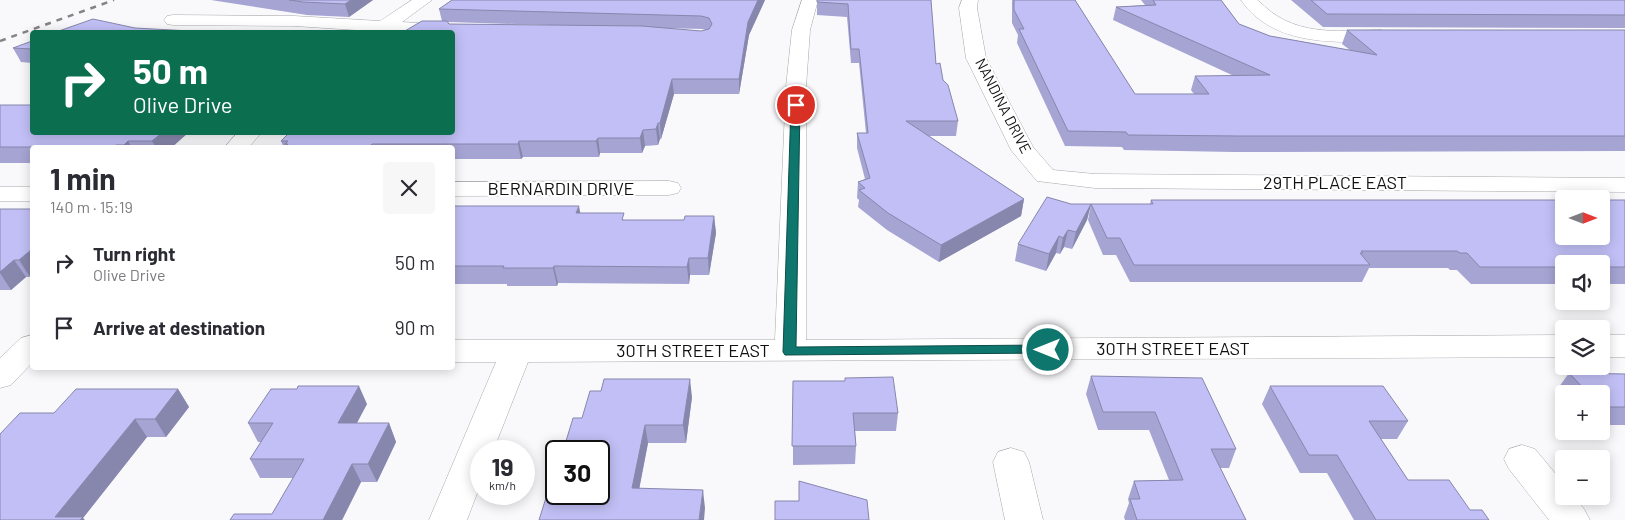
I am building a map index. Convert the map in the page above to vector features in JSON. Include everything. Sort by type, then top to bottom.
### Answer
[{"type":"street","points":[[378,29],[424,0]]},
{"type":"street","points":[[790,352],[796,87],[801,30],[810,0]]},
{"type":"street","name":"NANDINA DRIVE","points":[[970,0],[968,8],[976,58],[1023,150],[1046,176]]},
{"type":"street","points":[[1249,0],[1259,14],[1277,26],[1308,35],[1401,36]]},
{"type":"street","points":[[173,20],[294,20],[378,29],[423,30]]},
{"type":"street","points":[[455,31],[468,31]]},
{"type":"street","points":[[238,145],[248,135]]},
{"type":"street","name":"29TH PLACE EAST","points":[[1046,176],[1096,181],[1625,185]]},
{"type":"street","name":"BERNARDIN DRIVE","points":[[455,189],[669,188]]},
{"type":"street","points":[[0,194],[30,194]]},
{"type":"street","name":"30TH STREET EAST","points":[[455,351],[790,352],[1555,346]]},
{"type":"street","points":[[1610,346],[1625,346]]},
{"type":"street","points":[[0,377],[30,349]]},
{"type":"street","points":[[448,520],[516,351]]},
{"type":"street","points":[[1522,459],[1572,520]]},
{"type":"street","points":[[1011,462],[1024,520]]},
{"type":"building","points":[[289,0],[351,0],[345,4]]},
{"type":"building","points":[[452,0],[758,0],[748,22],[739,79],[672,79],[660,123],[658,123],[656,129],[643,130],[640,138],[598,138],[596,141],[519,141],[518,144],[287,145],[285,144],[288,141],[281,141],[287,135],[455,135],[455,30],[406,30],[422,21],[447,21],[449,24],[642,26],[701,31],[709,29],[712,24],[709,18],[701,16],[439,9]]},
{"type":"building","points":[[817,0],[931,0],[936,64],[940,63],[943,80],[948,85],[958,121],[906,121],[1024,199],[941,245],[888,213],[859,190],[865,188],[858,182],[870,178],[857,133],[868,133],[859,49],[851,49],[848,4],[817,2]]},
{"type":"building","points":[[1014,0],[1075,0],[1135,94],[1209,94],[1195,76],[1270,75],[1116,7],[1156,5],[1153,0],[1221,0],[1239,24],[1270,36],[1377,55],[1347,30],[1625,30],[1625,136],[1239,136],[1128,135],[1126,132],[1068,131],[1019,29],[1024,29],[1014,10]]},
{"type":"building","points":[[1311,0],[1625,0],[1625,15],[1327,14]]},
{"type":"building","points":[[93,19],[135,28],[172,30],[62,30]]},
{"type":"building","points":[[30,42],[30,49],[13,48]]},
{"type":"building","points":[[0,105],[30,105],[30,135],[159,135],[152,141],[128,141],[124,145],[30,145],[30,147],[0,147]]},
{"type":"building","points":[[1047,197],[1071,204],[1091,204],[1076,232],[1068,230],[1063,238],[1059,236],[1049,254],[1018,244]]},
{"type":"building","points":[[1151,200],[1555,200],[1555,245],[1610,245],[1610,200],[1625,200],[1625,267],[1610,267],[1610,255],[1555,255],[1555,267],[1480,267],[1467,253],[1457,251],[1361,251],[1363,253],[1360,253],[1370,265],[1134,265],[1120,238],[1107,238],[1091,204],[1153,204]]},
{"type":"building","points":[[455,206],[579,206],[576,213],[624,213],[622,220],[684,220],[685,216],[714,216],[708,258],[689,258],[687,267],[554,266],[553,268],[503,268],[504,266],[455,266]]},
{"type":"building","points":[[0,209],[30,209],[30,251],[19,260],[14,260],[0,272]]},
{"type":"building","points":[[1625,374],[1625,407],[1610,407],[1610,385],[1580,385],[1571,375]]},
{"type":"building","points":[[1091,376],[1202,378],[1236,449],[1211,449],[1246,520],[1137,520],[1130,499],[1140,499],[1134,481],[1183,480],[1155,412],[1103,412]]},
{"type":"building","points":[[893,377],[898,413],[853,413],[856,446],[792,446],[793,381],[845,381],[845,378]]},
{"type":"building","points":[[604,379],[690,379],[683,425],[645,425],[632,488],[703,490],[699,520],[539,520],[545,501],[545,505],[610,505],[610,440],[566,440],[573,418],[582,418],[590,391],[601,391]]},
{"type":"building","points":[[298,386],[359,386],[338,423],[389,423],[368,464],[352,464],[323,520],[230,520],[234,514],[272,514],[304,459],[250,459],[273,423],[248,423],[271,389],[297,389]]},
{"type":"building","points":[[1270,386],[1383,386],[1408,421],[1369,421],[1408,480],[1449,480],[1470,510],[1482,510],[1489,520],[1376,520],[1337,455],[1309,455]]},
{"type":"building","points":[[76,389],[178,389],[155,419],[135,419],[55,517],[83,517],[80,520],[0,520],[0,434],[20,413],[54,413]]},
{"type":"building","points":[[799,481],[867,500],[869,520],[775,520],[775,501],[799,501]]},
{"type":"railway","points":[[31,30],[114,0]]},
{"type":"railway","points":[[0,41],[30,30]]},
{"type":"route","points":[[796,105],[790,352],[1048,350]]}]
